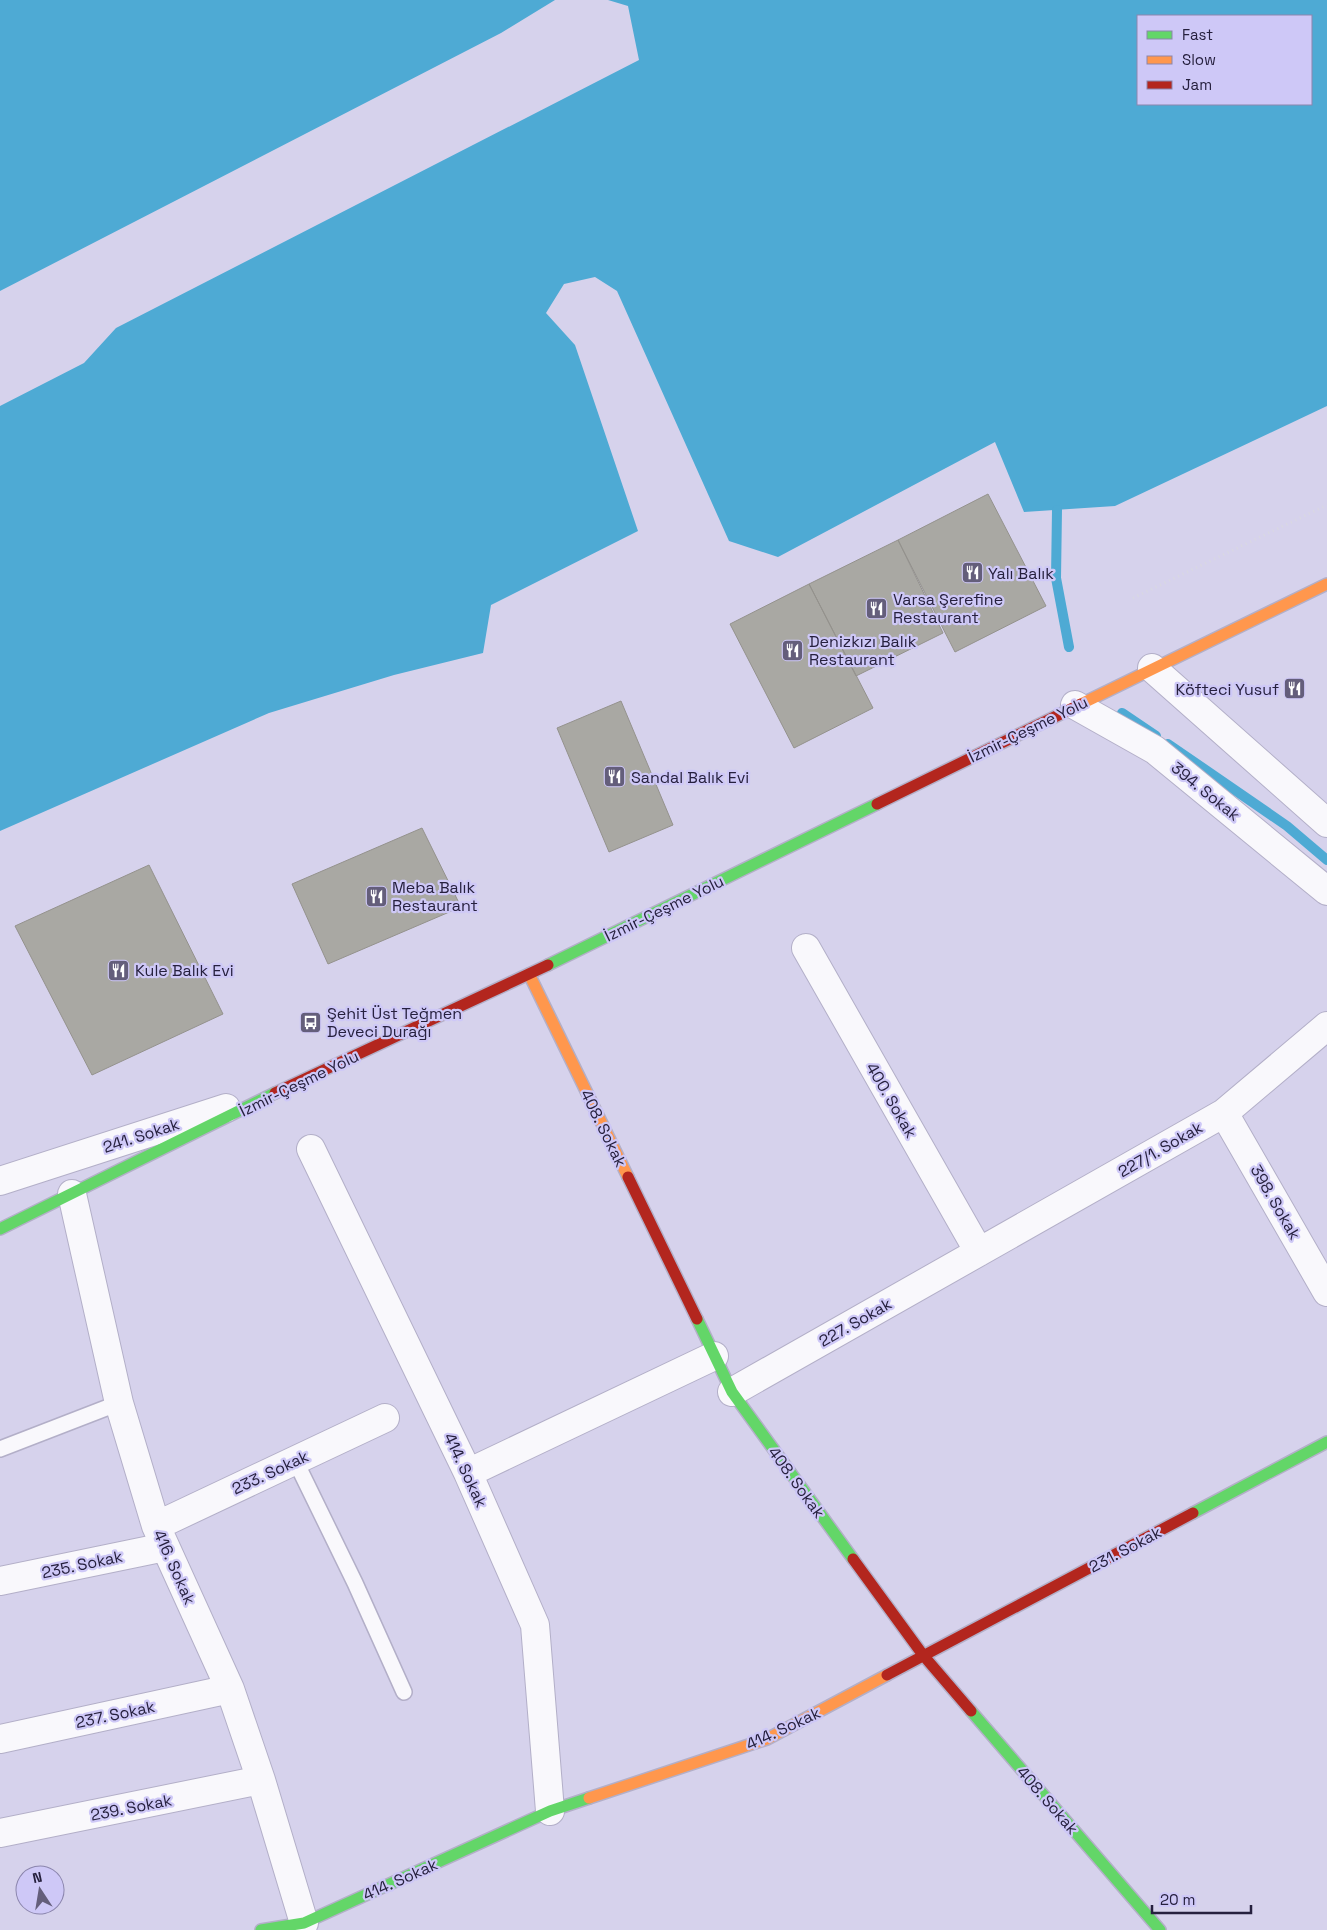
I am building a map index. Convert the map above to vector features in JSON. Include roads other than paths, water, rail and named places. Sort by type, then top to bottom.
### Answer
[{"type":"main road","name":"İzmir-Çeşme Yolu","points":[[0,1229],[282,1090],[529,974],[1327,584]]},
{"type":"main road","name":"408. Sokak","points":[[529,974],[732,1392],[923,1655],[1160,1930]]},
{"type":"main road","name":"231. Sokak","points":[[923,1655],[1327,1442]]},
{"type":"main road","name":"414. Sokak","points":[[261,1930],[302,1926],[550,1812],[767,1739],[923,1655]]},
{"type":"street","points":[[1152,668],[1327,823]]},
{"type":"street","name":"394. Sokak","points":[[1075,706],[1155,750],[1327,891]]},
{"type":"street","name":"400. Sokak","points":[[806,948],[979,1252]]},
{"type":"street","name":"227/1. Sokak","points":[[979,1252],[1224,1113],[1327,1026]]},
{"type":"street","name":"241. Sokak","points":[[0,1181],[282,1090]]},
{"type":"street","name":"398. Sokak","points":[[1224,1113],[1327,1292]]},
{"type":"street","name":"414. Sokak","points":[[311,1149],[468,1473],[535,1625],[550,1812]]},
{"type":"street","name":"416. Sokak","points":[[72,1194],[119,1404],[160,1536],[230,1688],[261,1780],[302,1926]]},
{"type":"street","name":"227. Sokak","points":[[732,1392],[979,1252]]},
{"type":"street","points":[[468,1473],[714,1356]]},
{"type":"street","name":"233. Sokak","points":[[160,1536],[295,1460],[385,1418]]},
{"type":"street","name":"235. Sokak","points":[[0,1581],[160,1536]]},
{"type":"street","name":"237. Sokak","points":[[0,1739],[230,1688]]},
{"type":"street","name":"239. Sokak","points":[[0,1833],[261,1780]]},
{"type":"lane","points":[[0,1449],[119,1404]]},
{"type":"lane","points":[[295,1460],[355,1583],[404,1692]]},
{"type":"water","points":[[0,0],[555,0],[501,33],[0,291]]},
{"type":"water","points":[[608,0],[1327,0],[1327,406],[1115,506],[1024,512],[995,442],[778,557],[729,541],[617,291],[595,277],[564,284],[546,313],[575,345],[638,531],[491,605],[483,653],[394,675],[269,713],[0,831],[0,406],[84,363],[116,328],[639,60],[628,6]]},
{"type":"waterway","points":[[1057,510],[1056,578],[1069,647]]},
{"type":"waterway","points":[[1122,713],[1156,736]]},
{"type":"waterway","points":[[1168,744],[1287,826],[1327,860]]},
{"type":"place","name":"Yalı Balık","points":[[972,573]]},
{"type":"place","name":"Varsa Şerefine Restaurant","points":[[877,608]]},
{"type":"place","name":"Denizkızı Balık Restaurant","points":[[793,650]]},
{"type":"place","name":"Köfteci Yusuf","points":[[1295,689]]},
{"type":"place","name":"Sandal Balık Evi","points":[[615,777]]},
{"type":"place","name":"Meba Balık Restaurant","points":[[376,896]]},
{"type":"place","name":"Kule Balık Evi","points":[[119,970]]},
{"type":"place","name":"Şehit Üst Teğmen Deveci Durağı","points":[[311,1022]]}]
